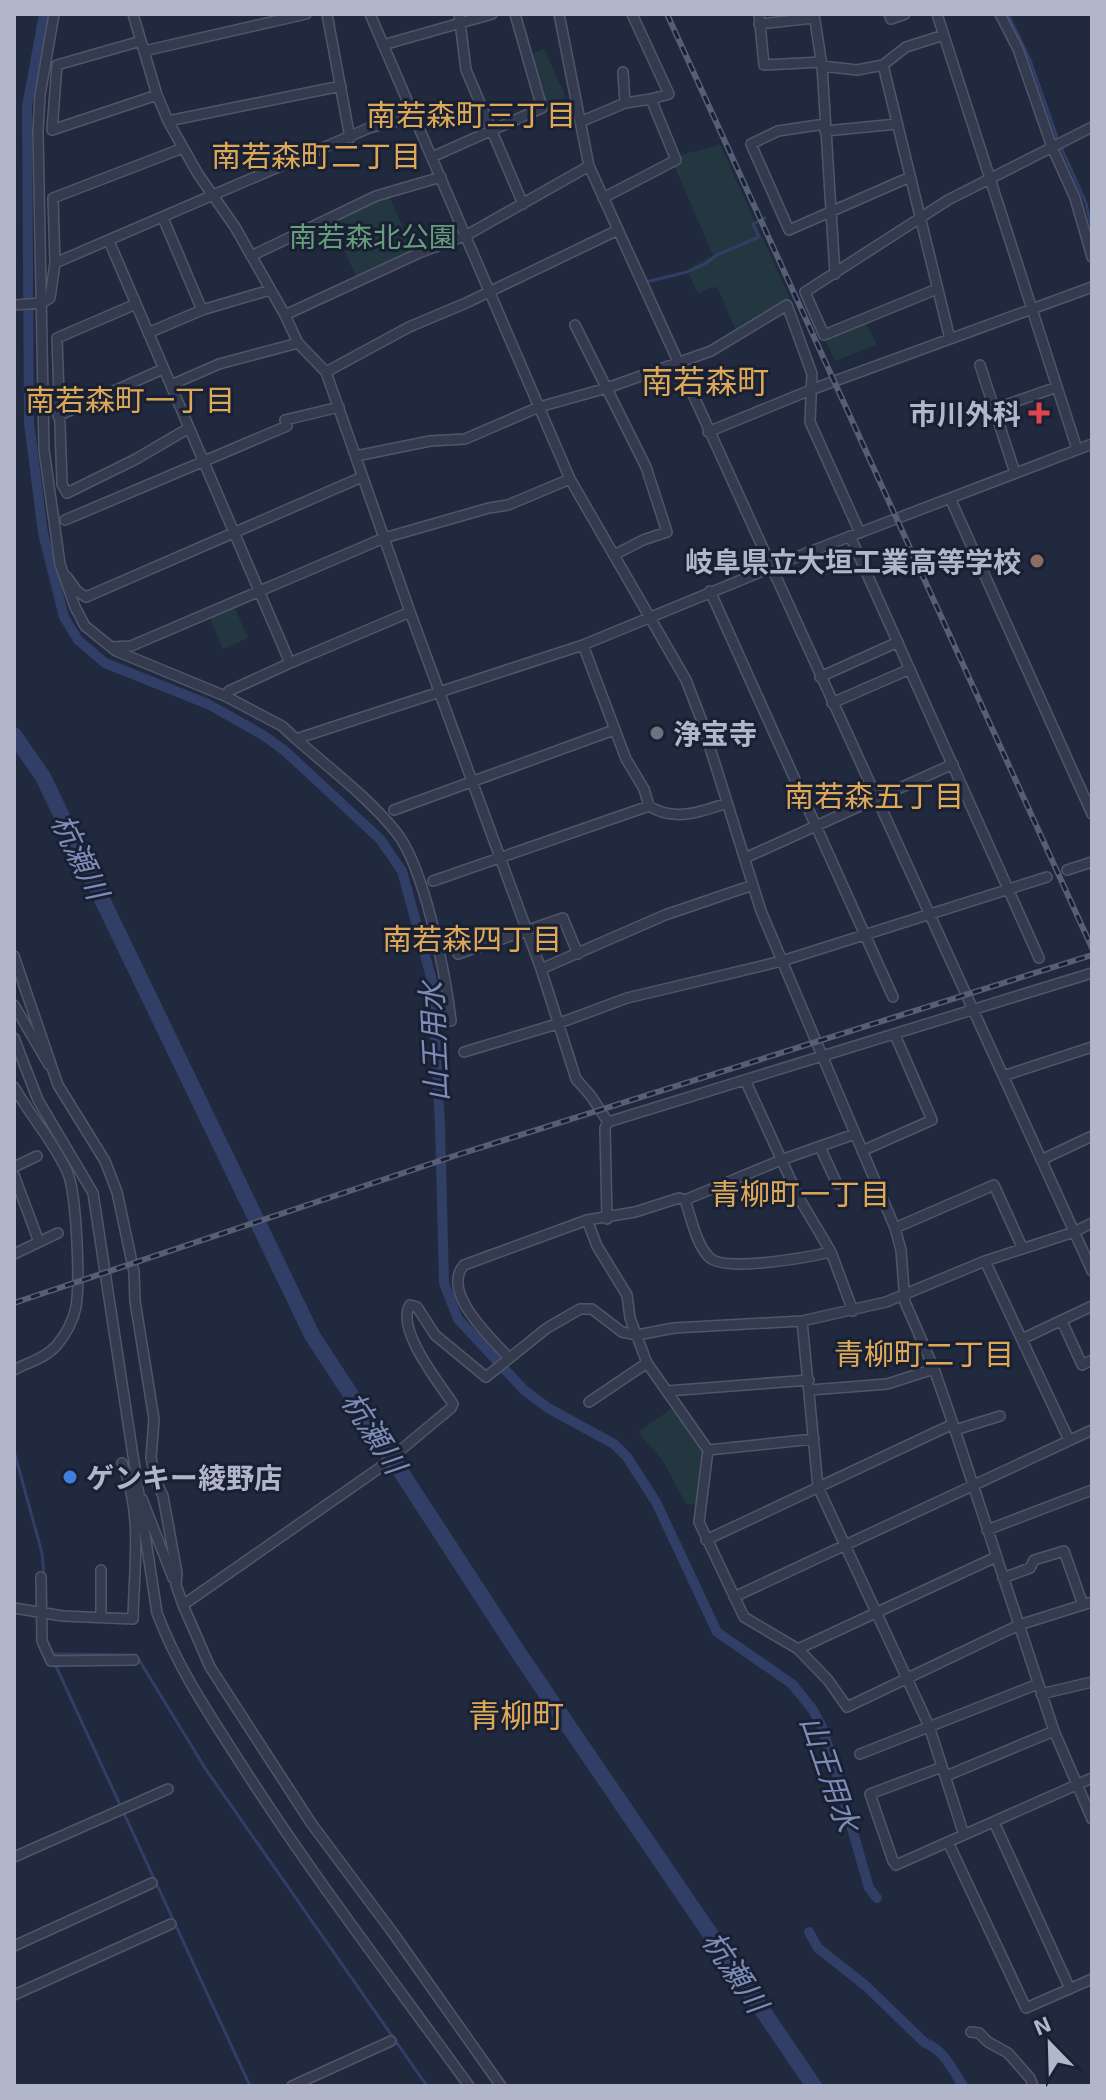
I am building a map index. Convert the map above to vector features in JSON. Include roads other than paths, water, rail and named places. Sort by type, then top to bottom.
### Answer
[{"type":"street","points":[[54,14],[40,95],[28,304],[44,450],[66,587],[85,626],[108,647],[225,696],[282,726],[397,833],[420,881],[448,992],[451,1021]]},
{"type":"street","points":[[133,14],[168,121],[251,256],[298,343],[326,372],[524,930],[541,969],[576,1079],[608,1122]]},
{"type":"street","points":[[157,95],[52,130],[57,65],[306,14]]},
{"type":"street","points":[[327,14],[350,138]]},
{"type":"street","points":[[370,14],[570,479],[686,680],[753,885],[821,1058],[895,1228],[901,1250],[904,1294],[954,1427],[1054,1731],[1092,1819]]},
{"type":"street","points":[[383,45],[459,19],[492,14]]},
{"type":"street","points":[[432,157],[542,108],[515,14]]},
{"type":"street","points":[[571,14],[559,15],[589,166],[1092,1271]]},
{"type":"street","points":[[580,122],[625,103],[669,94],[632,14]]},
{"type":"street","points":[[889,14],[891,19],[905,14]]},
{"type":"street","points":[[937,14],[1077,449]]},
{"type":"street","points":[[1000,14],[1057,144],[1092,257]]},
{"type":"street","points":[[835,274],[821,64],[814,16],[759,19],[764,65],[821,64],[857,70],[883,65],[906,47],[944,35]]},
{"type":"street","points":[[459,19],[466,70],[523,204]]},
{"type":"street","points":[[883,65],[950,339]]},
{"type":"street","points":[[623,72],[625,103]]},
{"type":"street","points":[[168,121],[341,86]]},
{"type":"street","points":[[603,198],[676,160],[651,99]]},
{"type":"street","points":[[55,263],[369,128],[414,117]]},
{"type":"street","points":[[897,124],[778,131],[751,144],[789,230],[910,177]]},
{"type":"street","points":[[937,289],[824,335],[805,292],[948,200],[1092,127]]},
{"type":"street","points":[[28,304],[50,298],[55,263],[53,198],[183,148]]},
{"type":"street","points":[[285,315],[419,253],[467,235],[589,166]]},
{"type":"street","points":[[251,256],[376,196],[441,177]]},
{"type":"street","points":[[163,218],[202,310]]},
{"type":"street","points":[[326,372],[409,327],[618,230]]},
{"type":"street","points":[[109,241],[290,663]]},
{"type":"street","points":[[708,432],[813,389],[1092,287]]},
{"type":"street","points":[[148,333],[202,310],[270,290]]},
{"type":"street","points":[[136,304],[57,338],[62,484],[67,493],[136,459],[189,428]]},
{"type":"street","points":[[356,456],[430,441],[465,439],[539,407],[607,388],[711,351],[787,305],[809,366],[813,389],[810,422],[898,642],[1039,958]]},
{"type":"street","points":[[575,325],[646,467],[667,532],[614,555]]},
{"type":"street","points":[[171,385],[219,364],[298,343]]},
{"type":"street","points":[[980,365],[1015,473]]},
{"type":"street","points":[[58,416],[163,369]]},
{"type":"street","points":[[994,409],[1057,387]]},
{"type":"street","points":[[65,520],[287,426],[285,420],[339,407]]},
{"type":"street","points":[[296,739],[583,645],[710,591],[1092,444]]},
{"type":"street","points":[[60,564],[77,591],[86,597],[362,477]]},
{"type":"street","points":[[108,647],[131,646],[384,538],[508,505],[570,479]]},
{"type":"street","points":[[950,498],[1092,814]]},
{"type":"street","points":[[710,591],[893,997]]},
{"type":"street","points":[[225,696],[229,691],[290,663],[410,612]]},
{"type":"street","points":[[820,677],[898,642]]},
{"type":"street","points":[[583,645],[614,730],[626,759],[644,789],[649,806],[661,814],[692,815],[727,803]]},
{"type":"street","points":[[832,703],[910,669]]},
{"type":"street","points":[[394,810],[614,730]]},
{"type":"street","points":[[745,858],[953,764]]},
{"type":"street","points":[[433,881],[649,806]]},
{"type":"street","points":[[1067,870],[1092,862]]},
{"type":"street","points":[[464,1052],[646,993],[782,961],[1047,877]]},
{"type":"street","points":[[541,969],[665,915],[753,885]]},
{"type":"street","points":[[458,954],[563,918],[578,954]]},
{"type":"street","points":[[14,956],[64,1098],[105,1161],[121,1205],[134,1272],[135,1301],[154,1419],[151,1458],[163,1496],[177,1573],[176,1585]]},
{"type":"street","points":[[607,1219],[605,1128],[608,1122],[1092,973]]},
{"type":"street","points":[[14,1005],[56,1076]]},
{"type":"street","points":[[862,1151],[932,1120],[895,1035]]},
{"type":"street","points":[[14,1038],[38,1100],[93,1193],[136,1494],[157,1613],[180,1669],[270,1809],[469,2086]]},
{"type":"street","points":[[1003,1076],[1092,1047]]},
{"type":"street","points":[[746,1082],[799,1198],[831,1252],[853,1311]]},
{"type":"street","points":[[14,1087],[71,1181],[75,1209],[77,1294],[72,1319],[54,1349],[14,1370]]},
{"type":"street","points":[[508,1359],[465,1305],[458,1285],[459,1271],[464,1265],[587,1220],[607,1219],[679,1198],[685,1200],[781,1160],[855,1134]]},
{"type":"street","points":[[1041,1160],[1092,1136]]},
{"type":"street","points":[[820,1147],[837,1184]]},
{"type":"street","points":[[14,1167],[37,1156]]},
{"type":"street","points":[[14,1175],[39,1242]]},
{"type":"street","points":[[895,1228],[994,1185],[1022,1247]]},
{"type":"street","points":[[685,1200],[706,1254],[717,1262],[757,1264],[831,1252]]},
{"type":"street","points":[[587,1220],[597,1246],[627,1295],[630,1318],[647,1363],[708,1450],[699,1522],[744,1617],[798,1649],[828,1680],[847,1707],[1019,1625],[1088,1603],[1064,1551],[1034,1560],[1030,1568],[1003,1578]]},
{"type":"street","points":[[183,1605],[378,1469],[453,1404],[423,1360],[413,1338],[406,1310],[410,1305],[417,1307],[435,1335],[486,1377],[547,1328],[580,1309],[592,1309],[622,1332],[637,1335],[674,1328],[802,1321],[853,1311],[904,1294],[1092,1223]]},
{"type":"street","points":[[14,1254],[58,1233]]},
{"type":"street","points":[[985,1261],[1069,1440]]},
{"type":"street","points":[[1022,1339],[1092,1306]]},
{"type":"street","points":[[802,1321],[818,1487],[929,1726],[964,1835]]},
{"type":"street","points":[[1062,1321],[1082,1365],[1092,1360]]},
{"type":"street","points":[[589,1402],[647,1363]]},
{"type":"street","points":[[667,1391],[887,1384],[934,1369]]},
{"type":"street","points":[[706,1540],[954,1427],[1000,1416]]},
{"type":"street","points":[[734,1597],[1088,1432],[1092,1445]]},
{"type":"street","points":[[708,1450],[814,1439]]},
{"type":"street","points":[[122,1463],[136,1494],[146,1504],[183,1605],[210,1667],[283,1783],[501,2086]]},
{"type":"street","points":[[987,1530],[1092,1490]]},
{"type":"street","points":[[14,1608],[41,1613],[133,1619],[136,1494]]},
{"type":"street","points":[[798,1649],[996,1557]]},
{"type":"street","points":[[101,1570],[101,1618]]},
{"type":"street","points":[[41,1577],[42,1641],[51,1661],[134,1660]]},
{"type":"street","points":[[860,1754],[929,1726],[1040,1689],[1092,1682]]},
{"type":"street","points":[[1054,1731],[870,1794],[896,1865],[1092,1778]]},
{"type":"street","points":[[14,1857],[168,1789]]},
{"type":"street","points":[[994,1822],[1070,1989]]},
{"type":"street","points":[[948,1842],[1026,2008],[1092,1979]]},
{"type":"street","points":[[14,1946],[152,1883]]},
{"type":"street","points":[[14,1995],[171,1924]]},
{"type":"street","points":[[971,2032],[979,2033],[1008,2053],[1030,2078],[1033,2086]]},
{"type":"street","points":[[292,2086],[391,2041]]},
{"type":"waterway","name":"山王用水","points":[[44,14],[27,107],[29,423],[43,533],[64,617],[78,640],[105,663],[208,704],[285,751],[380,839],[402,871],[432,981],[444,1283],[458,1319],[524,1390],[548,1408],[614,1444],[627,1457],[656,1502],[717,1632],[792,1684],[813,1710],[822,1727],[869,1888],[877,1898]]},
{"type":"waterway","points":[[1008,14],[1030,60],[1058,140]]},
{"type":"waterway","points":[[1061,147],[1086,203],[1092,230]]},
{"type":"waterway","points":[[646,282],[687,272],[759,237],[753,224],[765,218]]},
{"type":"waterway","name":"杭瀬川","points":[[14,735],[43,777],[312,1335],[522,1658],[814,2086]]},
{"type":"waterway","points":[[14,1451],[42,1553],[44,1575]]},
{"type":"waterway","points":[[51,1654],[136,1655],[205,1768],[427,2086]]},
{"type":"waterway","points":[[54,1662],[250,2086]]},
{"type":"waterway","name":"山王用水","points":[[809,1932],[818,1948],[866,1986],[925,2043],[942,2055],[963,2086]]},
{"type":"railway","points":[[667,14],[1092,948]]},
{"type":"railway","points":[[14,1303],[460,1154],[1092,955]]},
{"type":"place","name":"市川外科","points":[[1039,413]]},
{"type":"place","name":"岐阜県立大垣工業高等学校","points":[[1037,561]]},
{"type":"place","name":"浄宝寺","points":[[657,733]]},
{"type":"place","name":"ゲンキー綾野店","points":[[70,1477]]},
{"type":"district","name":"南若森町三丁目","points":[[471,114]]},
{"type":"district","name":"南若森町二丁目","points":[[316,155]]},
{"type":"district","name":"南若森町","points":[[705,380]]},
{"type":"district","name":"南若森町一丁目","points":[[130,399]]},
{"type":"district","name":"南若森五丁目","points":[[874,795]]},
{"type":"district","name":"南若森四丁目","points":[[472,938]]},
{"type":"district","name":"青柳町一丁目","points":[[800,1193]]},
{"type":"district","name":"青柳町二丁目","points":[[924,1353]]},
{"type":"district","name":"青柳町","points":[[516,1714]]},
{"type":"park label","name":"南若森北公園","points":[[373,236]]}]
